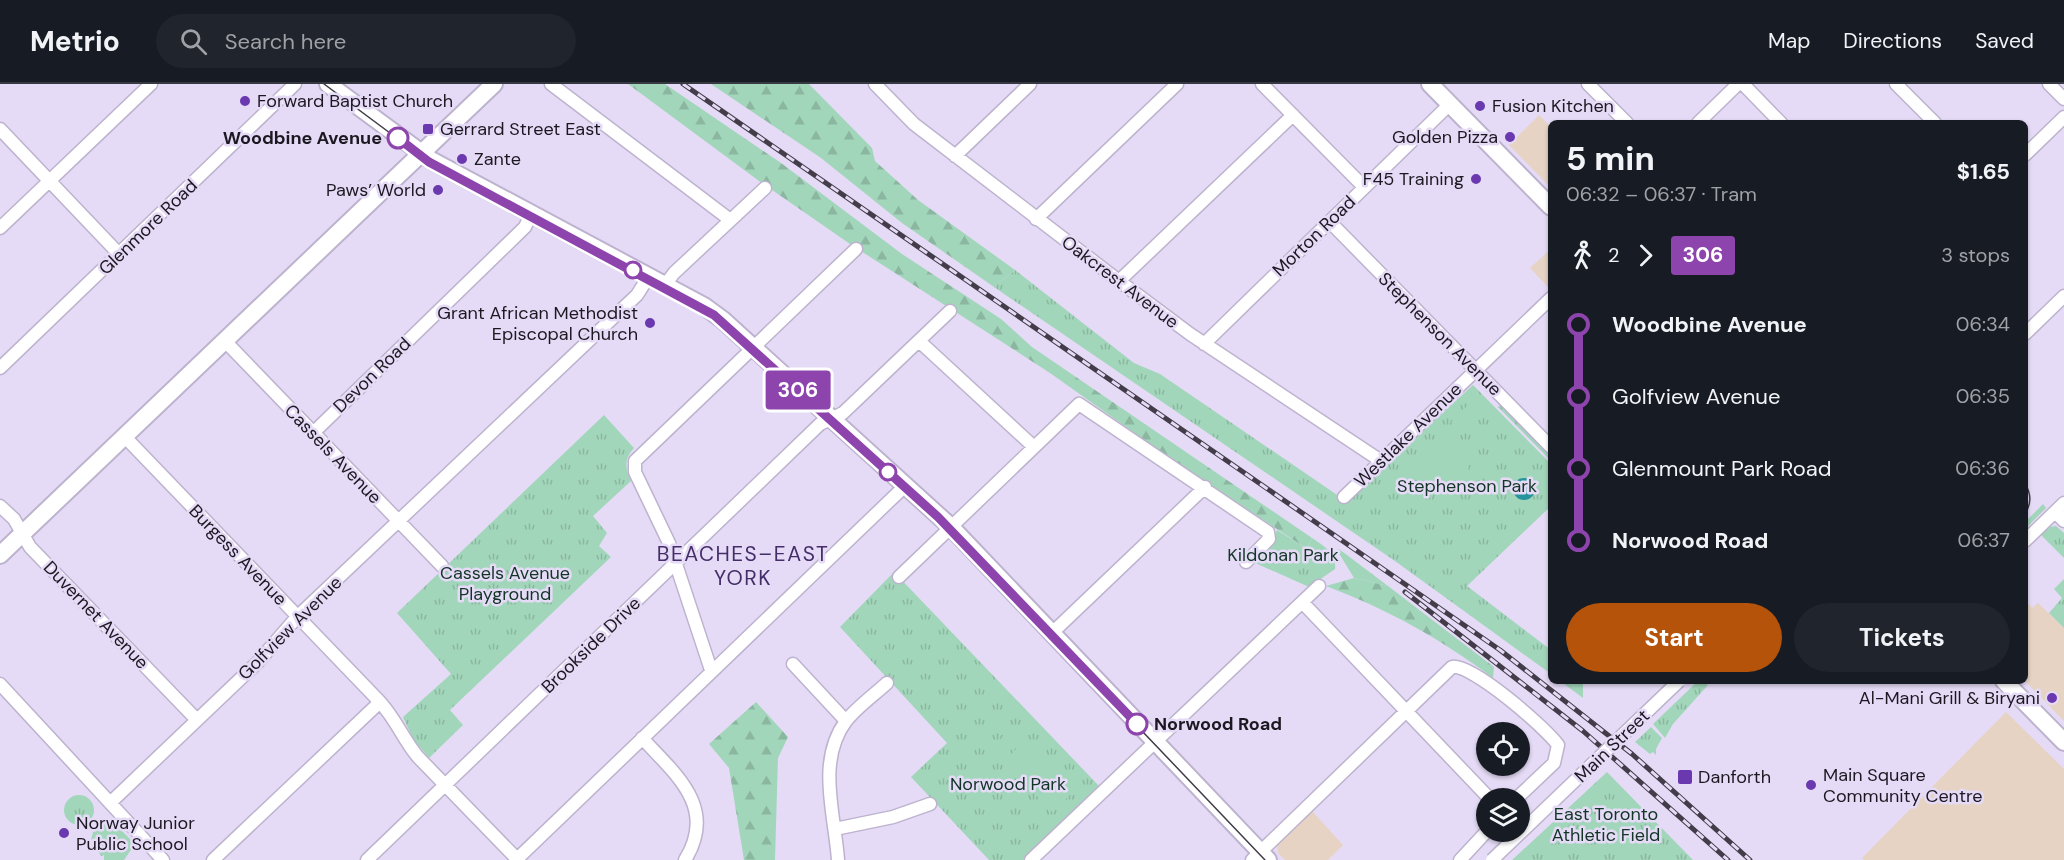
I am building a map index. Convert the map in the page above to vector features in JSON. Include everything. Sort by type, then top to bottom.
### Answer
[{"type":"main road","points":[[328,84],[422,154],[715,313],[951,526],[1156,742],[1260,857]]},
{"type":"main road","points":[[0,555],[126,438],[224,340],[494,84]]},
{"type":"main road","points":[[1430,84],[1548,204]]},
{"type":"main road","points":[[2007,684],[2064,742]]},
{"type":"street","points":[[0,228],[151,84]]},
{"type":"street","name":"Glenmore Road","points":[[0,368],[295,84]]},
{"type":"street","points":[[551,84],[729,219]]},
{"type":"street","name":"Oakcrest Avenue","points":[[875,84],[914,124],[1119,281],[1204,344],[1381,461]]},
{"type":"street","points":[[955,156],[1030,84]]},
{"type":"street","points":[[1036,219],[1177,84]]},
{"type":"street","points":[[1263,84],[1364,187]]},
{"type":"street","points":[[1588,84],[1624,120]]},
{"type":"street","points":[[1701,120],[1741,84],[1778,120]]},
{"type":"street","points":[[1896,84],[1932,120]]},
{"type":"street","points":[[2049,84],[2064,99]]},
{"type":"street","name":"Morton Road","points":[[1204,344],[1450,105]]},
{"type":"street","points":[[1119,281],[1293,115]]},
{"type":"street","points":[[2028,152],[2064,117]]},
{"type":"street","points":[[0,129],[119,254]]},
{"type":"street","points":[[665,285],[729,219],[765,188]]},
{"type":"street","name":"Devon Road","points":[[313,433],[525,227],[531,214]]},
{"type":"street","name":"Stephenson Avenue","points":[[1330,222],[1548,444]]},
{"type":"street","points":[[711,670],[669,543],[635,472],[634,461],[856,249]]},
{"type":"street","name":"Golfview Avenue","points":[[110,803],[258,662],[297,617],[637,295],[649,276]]},
{"type":"street","points":[[2028,331],[2064,296]]},
{"type":"street","name":"Westlake Avenue","points":[[1344,497],[1548,301]]},
{"type":"street","name":"Brookside Drive","points":[[367,860],[820,424],[841,414],[950,311]]},
{"type":"street","name":"Cassels Avenue","points":[[224,340],[442,566]]},
{"type":"street","points":[[919,341],[1034,447]]},
{"type":"street","points":[[898,577],[1078,404],[1205,487],[1268,532],[1269,539],[1246,562]]},
{"type":"street","name":"Burgess Avenue","points":[[126,438],[380,702],[395,719],[409,747],[516,860]]},
{"type":"street","points":[[516,860],[711,670],[906,485]]},
{"type":"street","points":[[1052,633],[1205,487]]},
{"type":"street","name":"Duvernet Avenue","points":[[0,506],[14,519],[30,547],[198,720]]},
{"type":"street","points":[[2028,539],[2061,512]]},
{"type":"street","points":[[1031,860],[1319,586]]},
{"type":"street","points":[[1302,602],[1480,788]]},
{"type":"street","points":[[794,664],[846,721]]},
{"type":"street","name":"Main Street","points":[[1405,709],[1445,671],[1458,666],[1463,668],[1509,700],[1552,736],[1558,745],[1558,755],[1554,763],[1528,788]]},
{"type":"street","points":[[838,860],[829,774],[834,748],[846,721],[887,683]]},
{"type":"street","points":[[0,684],[163,860]]},
{"type":"street","name":"Main Street","points":[[1492,860],[1676,684]]},
{"type":"street","points":[[213,860],[380,702]]},
{"type":"street","points":[[1260,857],[1405,709]]},
{"type":"street","points":[[642,738],[680,777],[692,798],[696,815],[696,832],[685,860]]},
{"type":"street","points":[[835,829],[893,818],[930,804]]},
{"type":"street","points":[[1460,860],[1476,842]]},
{"type":"shaded area","points":[[1539,115],[1548,124],[1548,185],[1509,145]]},
{"type":"shaded area","points":[[1548,252],[1548,287],[1530,268]]},
{"type":"shaded area","points":[[1520,478],[1528,478],[1535,485],[1535,493],[1528,500],[1520,500],[1513,493],[1513,485]]},
{"type":"shaded area","points":[[2028,603],[2032,608],[2038,603],[2064,628],[2064,721],[2028,684]]},
{"type":"shaded area","points":[[2006,712],[2064,769],[2064,860],[1864,860],[1862,858]]},
{"type":"shaded area","points":[[1311,810],[1343,845],[1328,860],[1285,860],[1278,853],[1277,843]]},
{"type":"green space","points":[[628,84],[665,84],[781,163],[902,254],[1001,319],[1032,347],[1312,538],[1307,549],[1167,456],[1050,373],[850,244],[759,181]]},
{"type":"green space","points":[[711,84],[809,84],[872,148],[875,161],[918,200],[1015,270],[994,287],[902,223],[821,158]]},
{"type":"green space","name":"Stephenson Park","points":[[1015,270],[1134,363],[1160,374],[1346,501],[1473,385],[1548,461],[1548,509],[1467,586],[1548,648],[1548,672],[1395,561],[994,287]]},
{"type":"green space","points":[[1472,401],[1483,414],[1462,434],[1451,422]]},
{"type":"green space","points":[[1501,404],[1548,452],[1548,458],[1498,407]]},
{"type":"green space","name":"Cassels Avenue Playground","points":[[604,415],[634,448],[626,464],[631,481],[593,516],[607,533],[599,546],[611,557],[450,710],[463,725],[429,758],[413,739],[403,717],[451,674],[397,613]]},
{"type":"green space","points":[[1442,440],[1450,440],[1452,448],[1461,452],[1469,466],[1465,479],[1452,488],[1436,487],[1424,471],[1424,458]]},
{"type":"green space","points":[[2043,504],[2046,508],[2028,526],[2028,519]]},
{"type":"green space","points":[[2056,526],[2064,533],[2064,558],[2041,535],[2049,527]]},
{"type":"green space","name":"Kildonan Park","points":[[1277,530],[1307,549],[1312,538],[1332,554],[1335,569],[1309,587],[1253,562],[1273,539]]},
{"type":"green space","points":[[1339,549],[1388,586],[1354,578],[1337,550]]},
{"type":"green space","name":"Norwood Park","points":[[894,572],[1100,787],[1023,860],[989,860],[911,777],[947,743],[840,627]]},
{"type":"green space","points":[[1354,578],[1388,586],[1494,667],[1493,678],[1454,650],[1413,626],[1326,586]]},
{"type":"green space","points":[[2064,579],[2064,628],[2049,613],[2062,598],[2054,589]]},
{"type":"green space","points":[[1564,684],[1583,684],[1583,698]]},
{"type":"green space","points":[[1695,684],[1708,685],[1673,724],[1665,738],[1653,724]]},
{"type":"green space","points":[[756,702],[788,737],[778,758],[775,860],[744,860],[729,768],[709,744]]},
{"type":"green space","points":[[1015,725],[1025,736],[1001,758],[992,747]]},
{"type":"green space","points":[[1651,727],[1662,738],[1656,749],[1656,755],[1653,752],[1650,754],[1635,742]]},
{"type":"green space","points":[[1028,738],[1038,749],[1014,771],[1004,761]]},
{"type":"green space","points":[[1041,752],[1051,762],[1027,785],[1017,774]]},
{"type":"green space","points":[[1053,765],[1063,776],[1039,798],[1029,788]]},
{"type":"green space","name":"East Toronto Athletic Field","points":[[1607,772],[1693,860],[1512,860]]},
{"type":"green space","points":[[1066,779],[1076,789],[1052,812],[1042,801]]},
{"type":"green space","points":[[79,795],[89,800],[94,810],[89,820],[79,825],[69,820],[64,810],[69,800]]},
{"type":"green space","points":[[1613,800],[1641,827],[1633,844],[1616,851],[1597,845],[1587,826]]},
{"type":"green space","points":[[111,820],[135,844],[124,860],[104,860],[104,855],[101,856],[91,840],[93,832]]},
{"type":"tram line","points":[[324,84],[429,162],[715,315],[938,517],[1265,860]]},
{"type":"tram line","name":"306","points":[[398,138],[429,162],[694,303],[723,322],[938,517],[1137,724]]},
{"type":"tram line","points":[[2028,489],[2030,498],[2028,508]]},
{"type":"tram line","points":[[1495,860],[1679,684]]},
{"type":"railway","points":[[683,84],[1500,650],[1632,754],[1750,860]]},
{"type":"railway","points":[[1405,592],[1583,731],[1728,860]]},
{"type":"place","name":"Forward Baptist Church","points":[[245,101]]},
{"type":"place","name":"Fusion Kitchen","points":[[1480,106]]},
{"type":"place","name":"Gerrard Street East","points":[[428,129]]},
{"type":"place","name":"Golden Pizza","points":[[1510,137]]},
{"type":"place","name":"Woodbine Avenue","points":[[398,138]]},
{"type":"place","name":"Zante","points":[[462,159]]},
{"type":"place","name":"F45 Training","points":[[1476,179]]},
{"type":"place","name":"Paws’ World","points":[[438,190]]},
{"type":"place","name":"Grant African Methodist Episcopal Church","points":[[650,323]]},
{"type":"place","name":"Al-Mani Grill & Biryani","points":[[2052,698]]},
{"type":"place","name":"Norwood Road","points":[[1137,724]]},
{"type":"place","name":"Danforth","points":[[1685,777]]},
{"type":"place","name":"Main Square Community Centre","points":[[1811,785]]},
{"type":"place","name":"Norway Junior Public School","points":[[64,833]]},
{"type":"district","name":"BEACHES–EAST YORK","points":[[743,566]]}]
